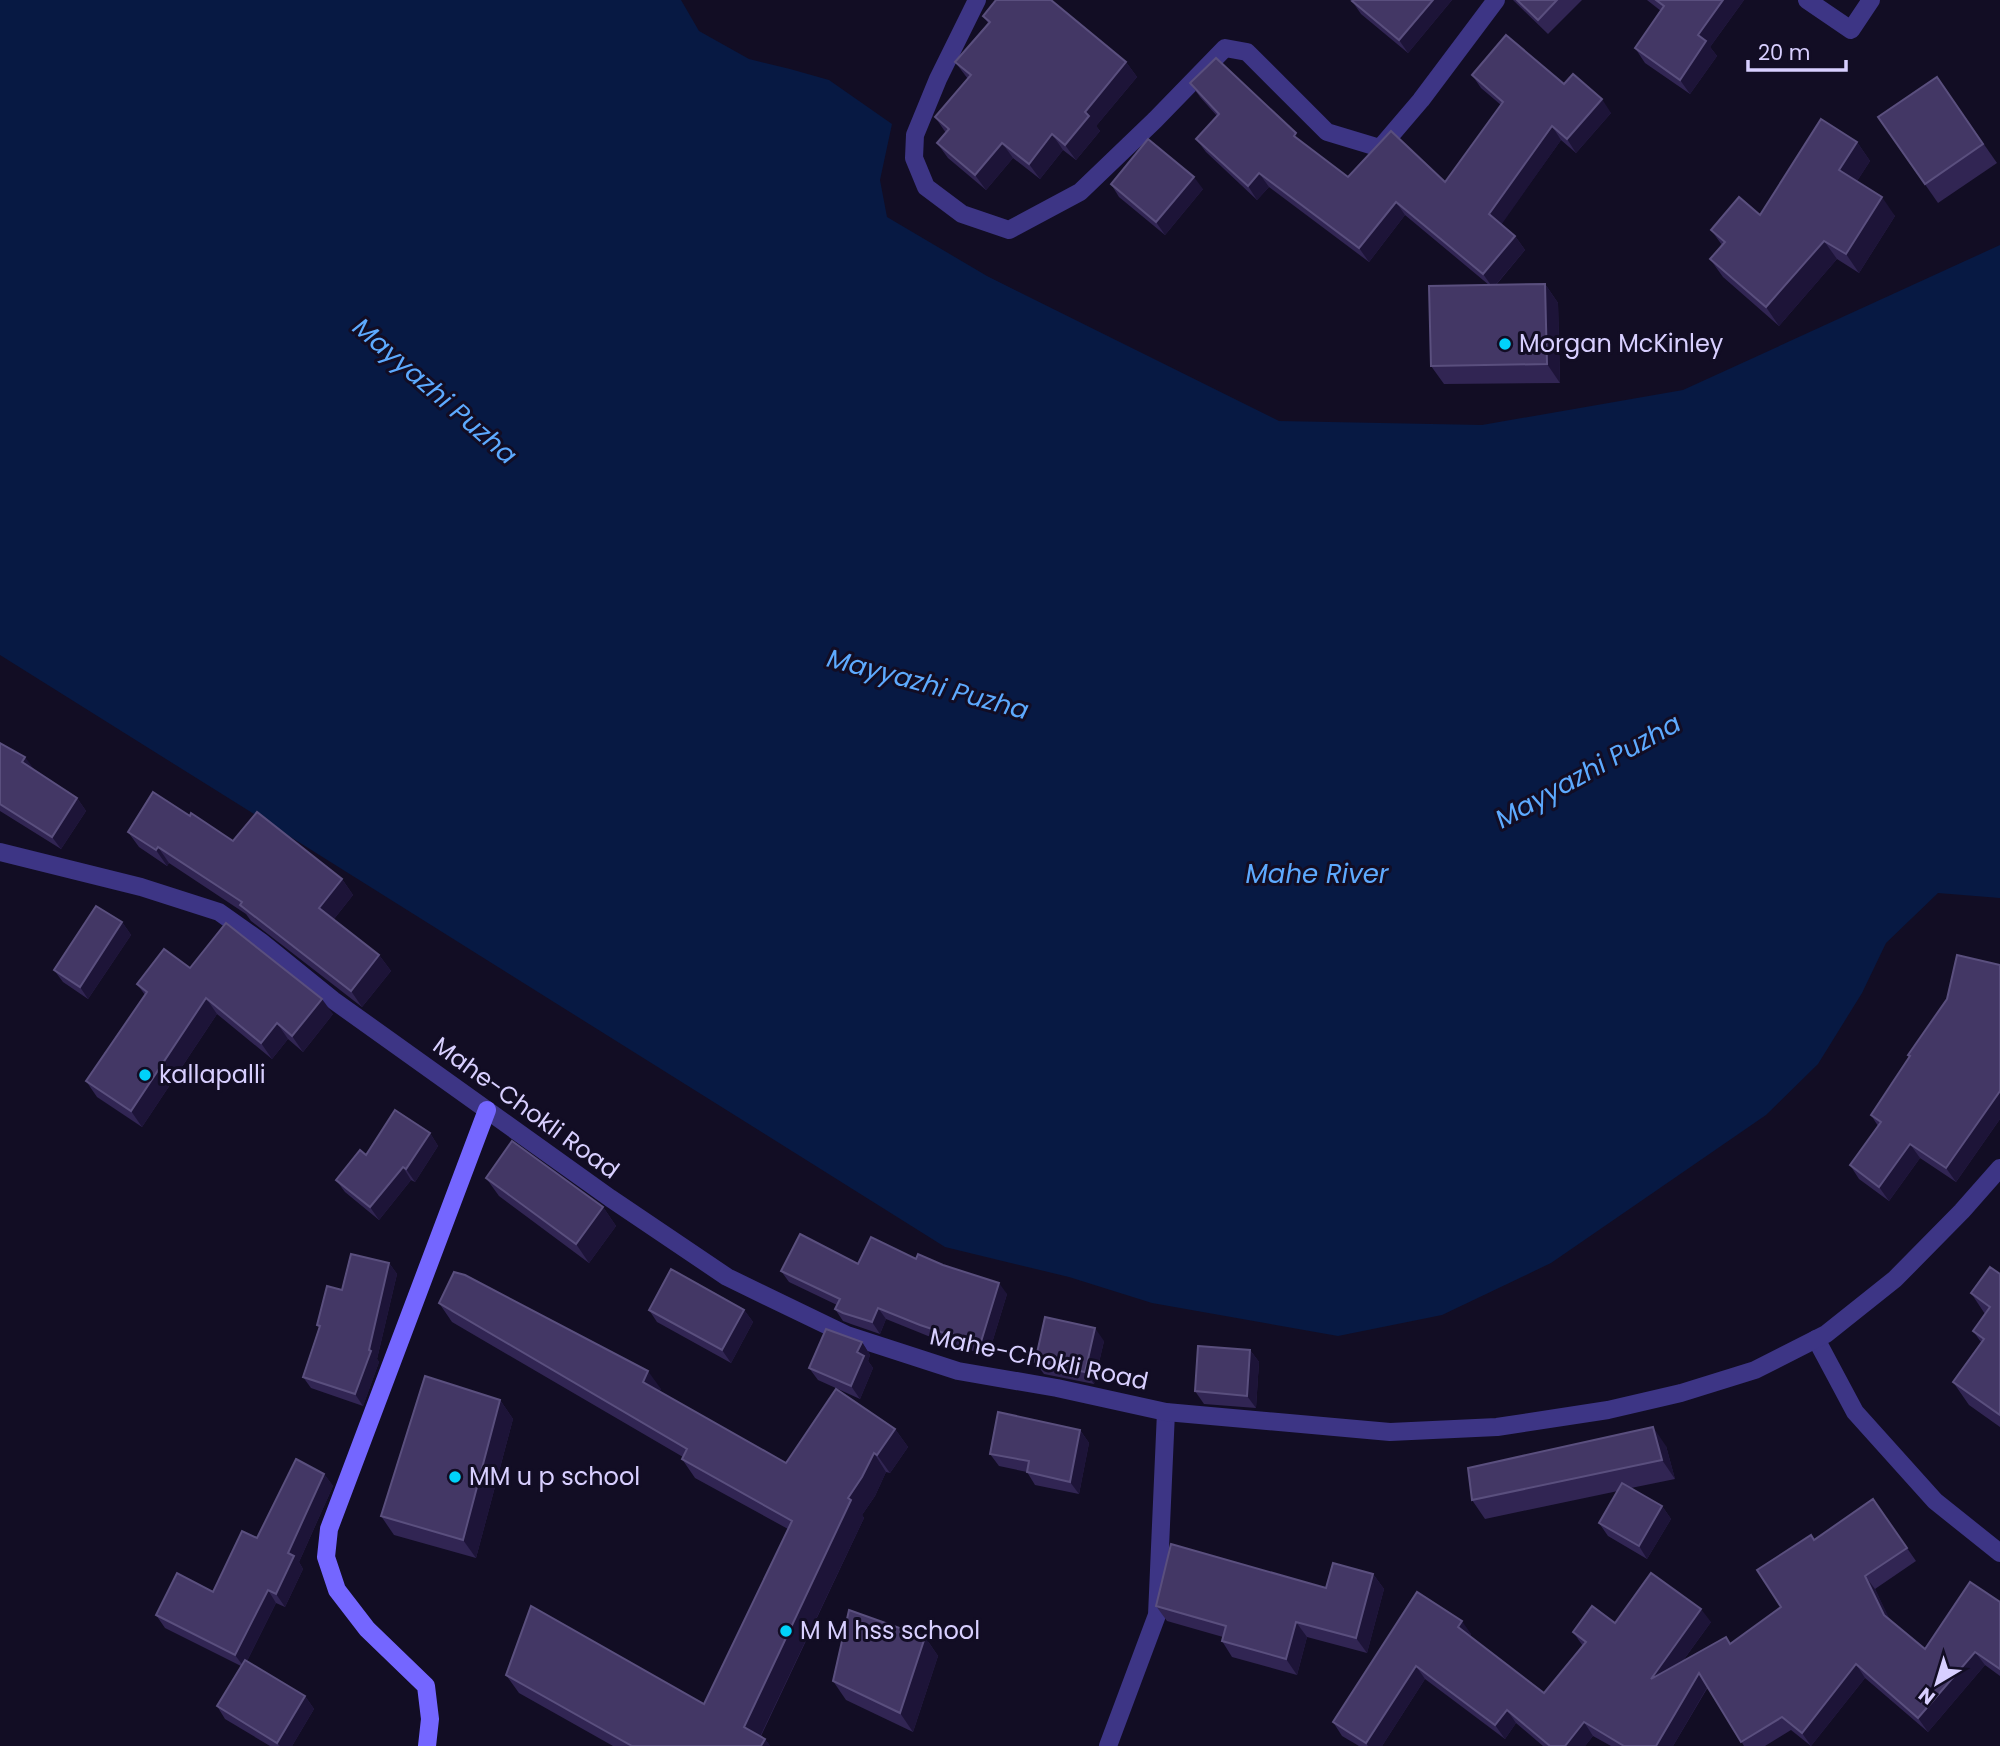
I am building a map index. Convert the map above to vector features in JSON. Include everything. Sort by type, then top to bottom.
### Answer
[{"type":"main road","points":[[427,1746],[430,1719],[426,1686],[368,1629],[337,1590],[326,1557],[329,1529],[487,1110]]},
{"type":"street","points":[[977,0],[938,79],[915,135],[914,158],[926,187],[962,214],[1009,230],[1080,192],[1225,48],[1247,52],[1327,132],[1380,148],[1421,100],[1496,0]]},
{"type":"street","points":[[1807,0],[1852,30],[1871,0]]},
{"type":"street","name":"Mahe-Chokli Road","points":[[0,852],[141,887],[219,912],[333,1000],[610,1198],[727,1276],[847,1335],[958,1371],[1057,1388],[1166,1412],[1390,1432],[1497,1427],[1608,1410],[1681,1393],[1755,1370],[1826,1334],[1895,1279],[2000,1168]]},
{"type":"street","points":[[1816,1339],[1855,1412],[1935,1501],[2000,1553]]},
{"type":"street","points":[[1108,1746],[1157,1615],[1166,1412]]},
{"type":"water","name":"Mahe River","points":[[0,0],[681,0],[699,31],[749,59],[829,80],[892,124],[880,180],[887,217],[987,276],[1279,421],[1482,425],[1683,390],[2000,245],[2000,898],[1938,893],[1886,943],[1862,993],[1818,1064],[1766,1115],[1551,1263],[1442,1315],[1338,1336],[1152,1303],[1069,1277],[945,1247],[0,655]]},
{"type":"building","points":[[996,0],[1051,0],[1126,62],[1085,112],[1089,116],[1065,145],[1052,134],[1029,164],[1002,143],[975,175],[937,143],[949,129],[935,117],[971,75],[955,62],[990,22],[983,16]]},
{"type":"building","points":[[1433,0],[1399,40],[1352,1]]},
{"type":"building","points":[[1517,0],[1557,0],[1538,20]]},
{"type":"building","points":[[1656,0],[1723,0],[1698,35],[1706,41],[1680,80],[1635,48],[1664,6]]},
{"type":"building","points":[[1506,35],[1564,84],[1573,74],[1602,99],[1567,139],[1552,126],[1489,214],[1515,236],[1483,274],[1396,202],[1359,248],[1259,173],[1248,186],[1196,139],[1219,114],[1190,83],[1216,58],[1296,133],[1294,136],[1348,177],[1391,131],[1445,182],[1503,102],[1472,75]]},
{"type":"building","points":[[1937,77],[1983,144],[1925,184],[1878,117]]},
{"type":"building","points":[[1821,119],[1857,142],[1839,170],[1882,197],[1846,254],[1824,241],[1766,307],[1710,259],[1725,242],[1711,230],[1739,197],[1760,215]]},
{"type":"building","points":[[1148,139],[1194,177],[1156,222],[1111,184]]},
{"type":"building","points":[[1545,284],[1547,364],[1431,366],[1429,286]]},
{"type":"building","points":[[0,743],[25,757],[22,762],[77,798],[52,837],[0,804]]},
{"type":"building","points":[[153,792],[233,841],[257,812],[342,879],[319,908],[379,955],[351,991],[240,905],[242,902],[158,847],[156,850],[128,832]]},
{"type":"building","points":[[96,906],[122,922],[80,987],[54,970]]},
{"type":"building","points":[[226,923],[322,999],[292,1036],[277,1023],[261,1043],[206,998],[131,1111],[86,1081],[147,992],[137,984],[164,949],[190,968]]},
{"type":"building","points":[[1957,955],[2000,965],[2000,1091],[1946,1168],[1910,1144],[1879,1187],[1850,1165],[1881,1122],[1871,1115],[1947,999]]},
{"type":"building","points":[[395,1110],[430,1133],[406,1169],[403,1167],[370,1207],[336,1180],[360,1150],[366,1155]]},
{"type":"building","points":[[512,1141],[603,1207],[576,1244],[486,1178]]},
{"type":"building","points":[[800,1234],[858,1264],[871,1237],[916,1259],[918,1254],[999,1283],[980,1345],[878,1308],[872,1322],[835,1309],[840,1299],[781,1271]]},
{"type":"building","points":[[351,1254],[389,1263],[369,1350],[371,1351],[355,1394],[303,1377],[320,1326],[317,1325],[327,1286],[342,1290]]},
{"type":"building","points":[[1990,1267],[2000,1274],[2000,1415],[1953,1382],[1984,1339],[1973,1331],[1990,1307],[1971,1293]]},
{"type":"building","points":[[671,1269],[744,1310],[722,1350],[649,1310]]},
{"type":"building","points":[[454,1272],[465,1275],[648,1371],[643,1382],[786,1463],[836,1389],[895,1429],[877,1455],[874,1453],[848,1498],[851,1500],[744,1727],[765,1739],[761,1746],[632,1746],[506,1675],[531,1606],[704,1704],[792,1521],[682,1459],[687,1449],[439,1303]]},
{"type":"building","points":[[1045,1317],[1095,1328],[1085,1372],[1035,1362]]},
{"type":"building","points":[[826,1329],[862,1342],[857,1352],[864,1356],[851,1386],[809,1368]]},
{"type":"building","points":[[1198,1346],[1250,1350],[1247,1396],[1195,1391]]},
{"type":"building","name":"MM u p school","points":[[425,1376],[500,1400],[463,1540],[381,1516]]},
{"type":"building","points":[[998,1412],[1080,1430],[1070,1482],[1027,1472],[1029,1461],[990,1454]]},
{"type":"building","points":[[1653,1427],[1662,1460],[1472,1500],[1468,1468]]},
{"type":"building","points":[[296,1459],[324,1474],[288,1553],[294,1556],[276,1594],[268,1590],[235,1655],[156,1615],[177,1573],[213,1592],[242,1531],[257,1538]]},
{"type":"building","points":[[1622,1483],[1662,1506],[1639,1546],[1599,1523]]},
{"type":"building","points":[[1873,1499],[1907,1548],[1865,1576],[1884,1615],[1925,1649],[1970,1582],[2000,1602],[2000,1669],[1975,1652],[1918,1718],[1856,1664],[1802,1733],[1782,1717],[1741,1742],[1699,1673],[1656,1746],[1624,1746],[1584,1722],[1565,1746],[1550,1746],[1507,1710],[1495,1725],[1416,1666],[1366,1743],[1333,1722],[1417,1592],[1462,1621],[1458,1627],[1544,1693],[1586,1642],[1573,1632],[1592,1606],[1615,1623],[1651,1573],[1701,1609],[1651,1679],[1726,1637],[1730,1644],[1781,1607],[1757,1570],[1811,1535],[1814,1540]]},
{"type":"building","points":[[1171,1544],[1326,1588],[1333,1563],[1373,1574],[1356,1638],[1296,1622],[1286,1659],[1222,1641],[1226,1626],[1156,1606]]},
{"type":"building","points":[[849,1610],[925,1637],[900,1713],[833,1681]]},
{"type":"building","points":[[245,1660],[305,1696],[277,1743],[217,1706]]},
{"type":"place","name":"Morgan McKinley","points":[[1505,344]]},
{"type":"place","name":"kallapalli","points":[[145,1075]]},
{"type":"place","name":"MM u p school","points":[[455,1477]]},
{"type":"place","name":"M M hss school","points":[[786,1631]]},
{"type":"water label","name":"Mayyazhi Puzha","points":[[435,391]]},
{"type":"water label","name":"Mayyazhi Puzha","points":[[928,684]]},
{"type":"water label","name":"Mayyazhi Puzha","points":[[1588,771]]}]
